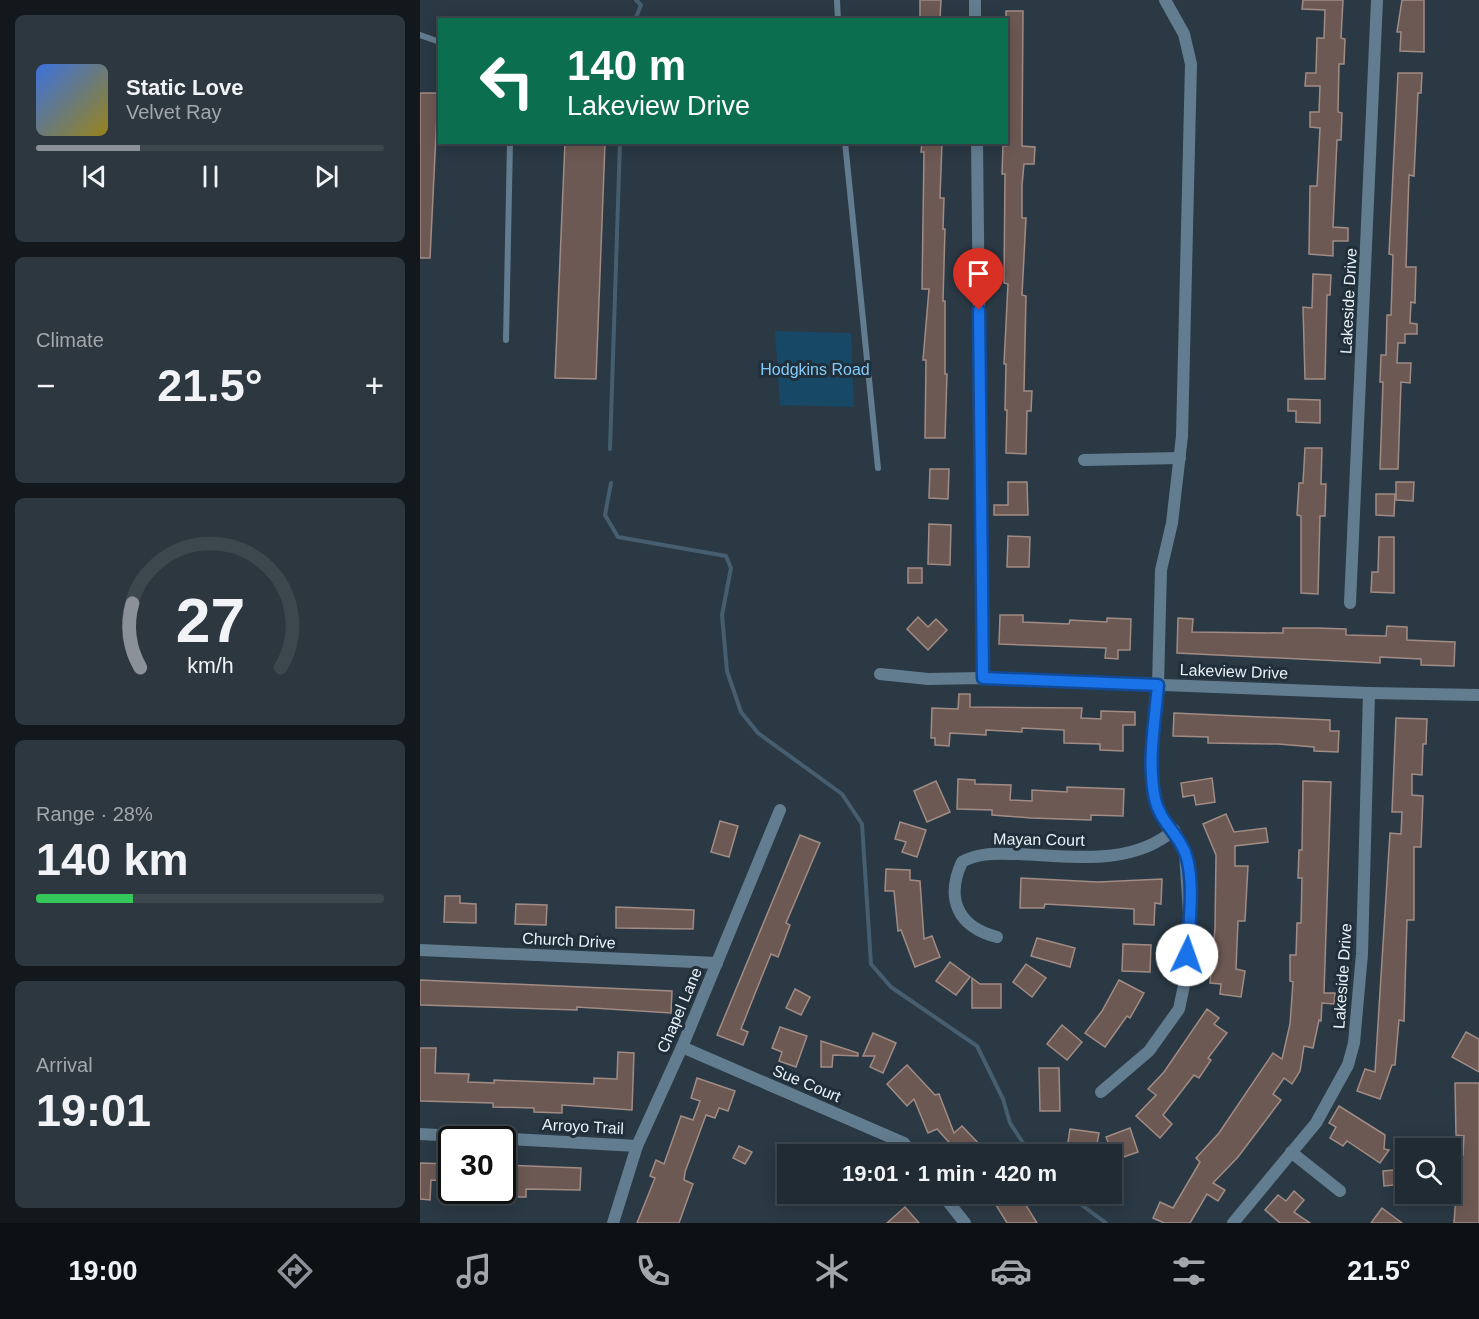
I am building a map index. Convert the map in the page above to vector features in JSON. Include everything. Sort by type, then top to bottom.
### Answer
[{"type":"street","points":[[975,0],[975,18]]},
{"type":"street","points":[[1101,1092],[1149,1051],[1179,1009],[1183,994],[1189,913],[1189,874],[1185,853],[1174,830],[1163,819],[1159,810],[1152,782],[1151,762],[1162,612],[1161,570],[1172,523],[1180,458],[1191,64],[1184,34],[1165,0]]},
{"type":"street","name":"Lakeside Drive","points":[[1350,603],[1377,0]]},
{"type":"street","points":[[976,144],[983,678]]},
{"type":"street","points":[[1083,460],[1180,458]]},
{"type":"street","name":"Lakeview Drive","points":[[880,674],[928,679],[983,678],[1479,695]]},
{"type":"street","name":"Lakeside Drive","points":[[1233,1223],[1316,1123],[1336,1088],[1354,1043],[1362,954],[1369,693]]},
{"type":"street","name":"Chapel Lane","points":[[613,1223],[637,1146],[682,1047],[780,810]]},
{"type":"street","name":"Mayan Court","points":[[997,937],[977,932],[963,919],[956,904],[954,882],[962,862],[990,854],[1118,856],[1158,844],[1174,830]]},
{"type":"street","name":"Church Drive","points":[[420,950],[717,963]]},
{"type":"street","name":"Sue Court","points":[[682,1047],[905,1144]]},
{"type":"street","name":"Arroyo Trail","points":[[420,1134],[637,1146]]},
{"type":"street","points":[[1291,1152],[1340,1191]]},
{"type":"street","points":[[950,1204],[965,1223]]},
{"type":"lane","points":[[837,0],[838,18]]},
{"type":"lane","points":[[420,35],[438,41]]},
{"type":"lane","points":[[506,340],[510,144]]},
{"type":"lane","points":[[845,144],[878,468]]},
{"type":"green space","name":"Hodgkins Road","points":[[775,331],[851,333],[854,407],[780,405]]},
{"type":"building","points":[[920,0],[941,0],[940,18],[920,17]]},
{"type":"building","points":[[1303,0],[1343,0],[1341,38],[1345,39],[1344,64],[1339,64],[1338,112],[1342,113],[1341,140],[1337,140],[1333,227],[1348,228],[1348,241],[1333,241],[1333,256],[1309,254],[1310,186],[1317,186],[1320,128],[1310,127],[1310,112],[1319,112],[1320,86],[1305,86],[1306,73],[1316,73],[1317,38],[1324,38],[1325,10],[1302,9]]},
{"type":"building","points":[[1402,0],[1424,0],[1424,52],[1400,51],[1401,32],[1397,32]]},
{"type":"building","points":[[1006,11],[1023,11],[1022,146],[1035,147],[1034,164],[1024,164],[1022,185],[1022,218],[1026,218],[1022,295],[1026,296],[1024,391],[1032,391],[1031,411],[1027,411],[1026,454],[1006,453],[1006,364],[1004,364],[1008,284],[1004,283],[1005,174],[1002,174],[1003,145],[1008,144],[1008,18],[1006,18]]},
{"type":"building","points":[[1398,73],[1422,73],[1421,93],[1418,93],[1414,176],[1409,175],[1406,267],[1416,267],[1415,303],[1411,302],[1410,323],[1417,324],[1417,334],[1405,334],[1405,343],[1398,343],[1397,363],[1411,363],[1410,383],[1401,382],[1398,469],[1380,469],[1383,382],[1380,382],[1381,355],[1386,355],[1387,315],[1391,315],[1393,255],[1389,254]]},
{"type":"building","points":[[420,93],[438,93],[430,258],[420,258]]},
{"type":"building","points":[[565,144],[605,144],[596,379],[555,378]]},
{"type":"building","points":[[922,144],[942,144],[940,198],[944,198],[943,301],[945,301],[945,374],[947,374],[945,438],[925,438],[926,360],[923,360],[929,289],[922,289],[924,152],[921,152]]},
{"type":"building","points":[[1313,274],[1331,275],[1330,295],[1327,295],[1325,379],[1305,379],[1303,307],[1312,308]]},
{"type":"building","points":[[1288,399],[1320,400],[1320,423],[1296,422],[1296,411],[1288,411]]},
{"type":"building","points":[[1305,448],[1322,448],[1321,484],[1326,484],[1325,516],[1320,516],[1318,594],[1301,593],[1301,516],[1297,515],[1299,483],[1303,483]]},
{"type":"building","points":[[930,469],[949,469],[948,499],[929,498]]},
{"type":"building","points":[[1008,482],[1027,482],[1028,515],[994,515],[994,505],[1008,505]]},
{"type":"building","points":[[1396,482],[1414,482],[1413,501],[1396,500]]},
{"type":"building","points":[[1376,494],[1395,494],[1394,516],[1376,515]]},
{"type":"building","points":[[929,524],[951,525],[950,565],[928,564]]},
{"type":"building","points":[[1008,536],[1030,537],[1029,567],[1007,567]]},
{"type":"building","points":[[1379,537],[1394,537],[1394,593],[1371,592],[1372,572],[1378,572]]},
{"type":"building","points":[[908,568],[922,568],[922,583],[908,583]]},
{"type":"building","points":[[1000,615],[1023,615],[1023,622],[1069,624],[1070,620],[1107,622],[1107,618],[1131,619],[1130,650],[1118,650],[1118,659],[1105,658],[1106,648],[999,644]]},
{"type":"building","points":[[918,617],[928,627],[936,619],[947,630],[928,650],[907,629]]},
{"type":"building","points":[[1178,618],[1193,619],[1192,632],[1283,633],[1283,628],[1317,628],[1346,629],[1346,635],[1386,636],[1387,626],[1407,627],[1407,640],[1455,642],[1454,666],[1421,665],[1421,659],[1380,657],[1380,663],[1177,653]]},
{"type":"building","points":[[959,694],[970,694],[970,707],[1082,708],[1081,718],[1101,719],[1101,711],[1135,712],[1135,725],[1123,725],[1123,751],[1100,750],[1100,744],[1064,743],[1064,730],[1022,728],[1022,732],[986,730],[986,735],[950,733],[949,746],[935,745],[935,738],[931,738],[932,708],[958,709]]},
{"type":"building","points":[[1174,713],[1330,720],[1330,731],[1339,731],[1338,752],[1314,751],[1314,747],[1278,744],[1208,743],[1208,737],[1173,736]]},
{"type":"building","points":[[1396,718],[1427,719],[1426,744],[1423,744],[1422,775],[1412,774],[1412,795],[1423,796],[1421,847],[1414,847],[1414,920],[1407,920],[1404,1021],[1399,1020],[1395,1065],[1392,1065],[1380,1099],[1357,1091],[1365,1069],[1375,1072],[1390,833],[1401,834],[1402,812],[1392,812]]},
{"type":"building","points":[[1212,778],[1215,802],[1196,805],[1194,795],[1183,797],[1181,783]]},
{"type":"building","points":[[958,779],[975,780],[975,784],[1011,785],[1010,800],[1032,801],[1032,790],[1067,792],[1067,787],[1124,789],[1123,816],[1091,815],[1091,820],[1031,818],[992,815],[992,810],[957,809]]},
{"type":"building","points":[[936,781],[950,812],[927,822],[914,791]]},
{"type":"building","points":[[1303,781],[1331,782],[1324,993],[1335,993],[1334,1004],[1322,1003],[1321,1021],[1319,1020],[1313,1048],[1304,1046],[1300,1071],[1292,1084],[1284,1078],[1273,1094],[1281,1100],[1238,1157],[1213,1183],[1225,1190],[1218,1201],[1207,1194],[1190,1223],[1164,1223],[1153,1218],[1160,1202],[1173,1208],[1200,1162],[1196,1158],[1219,1133],[1273,1053],[1282,1059],[1290,1024],[1293,982],[1290,981],[1290,955],[1296,955],[1297,923],[1301,923],[1302,878],[1298,878],[1299,850],[1302,850]]},
{"type":"building","points":[[1226,814],[1234,832],[1266,828],[1268,842],[1235,846],[1235,866],[1248,866],[1245,921],[1238,921],[1236,969],[1245,971],[1241,997],[1220,994],[1221,984],[1210,983],[1215,928],[1216,855],[1203,824]]},
{"type":"building","points":[[720,821],[738,826],[729,857],[711,852]]},
{"type":"building","points":[[900,822],[926,830],[917,857],[902,852],[906,842],[895,839]]},
{"type":"building","points":[[800,835],[820,843],[786,923],[790,925],[778,957],[771,954],[741,1029],[748,1032],[743,1045],[717,1035]]},
{"type":"building","points":[[886,869],[910,870],[910,880],[920,881],[924,939],[932,936],[940,957],[915,967],[901,930],[898,931],[894,891],[885,891]]},
{"type":"building","points":[[1021,878],[1098,882],[1162,879],[1161,904],[1155,903],[1154,925],[1134,924],[1134,909],[1045,904],[1044,908],[1020,908]]},
{"type":"building","points":[[445,896],[460,896],[460,903],[476,904],[476,923],[444,922]]},
{"type":"building","points":[[516,904],[547,905],[546,925],[515,924]]},
{"type":"building","points":[[616,907],[694,910],[693,929],[616,928]]},
{"type":"building","points":[[1037,938],[1075,948],[1070,967],[1031,956]]},
{"type":"building","points":[[1123,944],[1151,945],[1150,972],[1122,971]]},
{"type":"building","points":[[950,962],[970,977],[956,995],[936,981]]},
{"type":"building","points":[[1026,964],[1046,978],[1032,997],[1013,982]]},
{"type":"building","points":[[972,978],[980,984],[1001,984],[1001,1008],[972,1008]]},
{"type":"building","points":[[420,980],[672,991],[671,1013],[577,1007],[577,1010],[420,1005]]},
{"type":"building","points":[[1119,980],[1144,993],[1130,1018],[1127,1016],[1105,1047],[1085,1033],[1102,1011]]},
{"type":"building","points":[[795,989],[810,997],[801,1015],[786,1008]]},
{"type":"building","points":[[1207,1009],[1219,1018],[1214,1024],[1227,1033],[1208,1058],[1211,1060],[1199,1078],[1194,1075],[1163,1115],[1172,1124],[1160,1138],[1136,1116],[1156,1095],[1148,1089],[1164,1072]]},
{"type":"building","points":[[1062,1025],[1082,1042],[1067,1060],[1047,1044]]},
{"type":"building","points":[[780,1027],[807,1036],[796,1067],[779,1061],[782,1052],[772,1048]]},
{"type":"building","points":[[1466,1032],[1479,1039],[1479,1072],[1452,1057]]},
{"type":"building","points":[[873,1033],[896,1043],[883,1073],[870,1067],[875,1056],[863,1056]]},
{"type":"building","points":[[821,1041],[858,1053],[858,1056],[833,1055],[832,1067],[821,1067]]},
{"type":"building","points":[[420,1048],[436,1048],[435,1073],[469,1074],[468,1082],[494,1083],[494,1080],[594,1084],[594,1078],[617,1079],[618,1052],[634,1053],[632,1110],[562,1105],[562,1113],[534,1112],[534,1108],[493,1107],[493,1103],[420,1101]]},
{"type":"building","points":[[907,1065],[935,1095],[939,1094],[954,1133],[962,1126],[979,1144],[950,1144],[937,1129],[928,1133],[914,1099],[907,1106],[887,1084]]},
{"type":"building","points":[[1039,1068],[1059,1068],[1060,1111],[1040,1111]]},
{"type":"building","points":[[697,1078],[735,1091],[728,1111],[719,1108],[715,1118],[706,1115],[685,1172],[684,1180],[693,1184],[679,1223],[637,1223],[655,1178],[650,1176],[656,1160],[664,1164],[681,1116],[693,1120],[700,1101],[691,1098]]},
{"type":"building","points":[[1455,1083],[1479,1083],[1479,1223],[1454,1223],[1455,1204],[1461,1204],[1461,1155],[1463,1155],[1464,1136],[1456,1135]]},
{"type":"building","points":[[1339,1106],[1385,1135],[1384,1149],[1389,1150],[1380,1163],[1347,1141],[1343,1146],[1330,1138],[1336,1127],[1329,1123]]},
{"type":"building","points":[[1130,1128],[1138,1152],[1122,1158],[1122,1144],[1109,1144],[1106,1137]]},
{"type":"building","points":[[1070,1129],[1099,1133],[1097,1144],[1068,1144]]},
{"type":"building","points":[[739,1146],[752,1152],[745,1164],[733,1158]]},
{"type":"building","points":[[420,1163],[438,1164],[438,1180],[431,1180],[430,1200],[420,1199]]},
{"type":"building","points":[[516,1166],[581,1168],[580,1190],[526,1189],[526,1197],[516,1197]]},
{"type":"building","points":[[1395,1170],[1395,1185],[1384,1186],[1383,1171]]},
{"type":"building","points":[[1294,1191],[1304,1200],[1294,1212],[1310,1223],[1280,1223],[1265,1210],[1278,1195],[1286,1201]]},
{"type":"building","points":[[1025,1204],[1037,1223],[1007,1223],[996,1205]]},
{"type":"building","points":[[905,1207],[919,1223],[887,1223]]},
{"type":"building","points":[[1382,1208],[1402,1223],[1371,1223]]},
{"type":"waterway","points":[[636,0],[641,5],[636,18]]},
{"type":"waterway","points":[[610,449],[620,144]]},
{"type":"waterway","points":[[611,483],[605,515],[618,537],[726,556],[731,568],[722,615],[727,671],[741,712],[758,733],[842,794],[862,824],[871,964],[891,987],[977,1046],[1003,1099],[1010,1123],[1024,1144]]},
{"type":"waterway","points":[[1080,1204],[1106,1223]]},
{"type":"route","points":[[979,310],[984,573],[983,678],[1158,685],[1151,762],[1152,782],[1155,802],[1163,819],[1174,830],[1185,853],[1189,874],[1187,955]]}]
